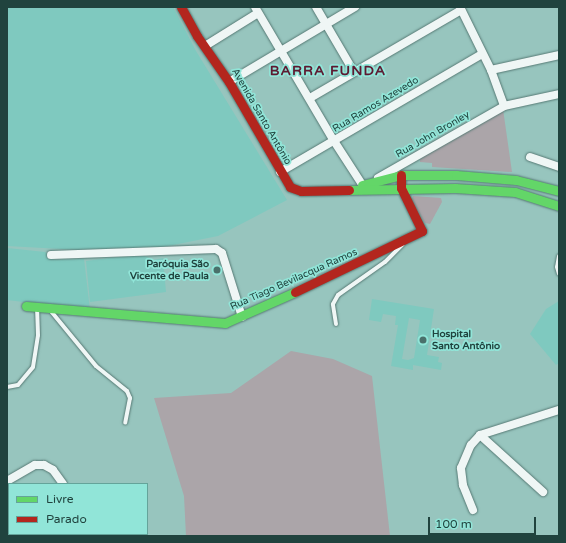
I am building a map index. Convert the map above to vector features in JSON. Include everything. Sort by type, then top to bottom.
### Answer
[{"type":"main road","name":"Avenida Santo Antônio","points":[[182,7],[205,46],[229,82],[290,187],[301,192],[364,187],[455,188],[515,192],[558,204]]},
{"type":"main road","name":"Avenida Santo Antônio","points":[[364,187],[372,182],[402,175],[456,175],[516,180],[559,191]]},
{"type":"main road","points":[[401,188],[402,175]]},
{"type":"main road","name":"Rua Tiago Bevilacqua Ramos","points":[[26,306],[196,322],[225,322],[242,318],[407,240],[422,231],[401,188]]},
{"type":"street","points":[[316,7],[354,72]]},
{"type":"street","points":[[229,82],[355,7]]},
{"type":"street","points":[[310,98],[461,9],[491,70],[504,106]]},
{"type":"street","points":[[205,46],[257,10],[334,141],[364,187]]},
{"type":"street","name":"Rua Ramos Azevedo","points":[[280,172],[482,54]]},
{"type":"street","points":[[491,70],[559,55]]},
{"type":"street","name":"Rua John Bronley","points":[[372,182],[504,106],[559,94]]},
{"type":"street","points":[[530,157],[559,167]]},
{"type":"street","points":[[51,255],[216,249],[222,253],[242,318]]},
{"type":"street","points":[[473,510],[463,484],[461,468],[471,445],[480,435],[559,410]]},
{"type":"street","points":[[480,435],[543,492]]},
{"type":"street","points":[[7,481],[35,466],[44,465],[53,470],[62,483]]},
{"type":"lane","points":[[336,324],[333,304],[338,295],[385,262],[407,240]]},
{"type":"lane","points":[[559,256],[557,267],[559,274]]},
{"type":"lane","points":[[7,387],[18,385],[27,378],[33,367],[38,335],[37,307]]},
{"type":"lane","points":[[48,308],[96,366],[127,391],[130,398],[125,423]]},
{"type":"shaded area","points":[[7,7],[173,7],[196,51],[287,200],[218,236],[158,248],[99,251],[7,246]]},
{"type":"shaded area","points":[[503,109],[512,172],[432,167],[432,163],[420,162],[420,156]]},
{"type":"shaded area","points":[[413,196],[441,198],[442,202],[430,224],[425,223],[412,201]]},
{"type":"shaded area","points":[[7,248],[45,252],[54,260],[84,259],[90,310],[7,300]]},
{"type":"shaded area","points":[[141,254],[153,260],[163,258],[166,292],[90,302],[86,261]]},
{"type":"shaded area","name":"Hospital Santo Antônio","points":[[372,299],[434,309],[427,355],[439,357],[438,362],[442,363],[441,370],[413,365],[413,370],[391,366],[398,325],[395,325],[396,316],[383,314],[381,322],[369,320]],"holes":[[[409,318],[420,320],[414,358],[408,360],[402,359]]]},
{"type":"shaded area","points":[[559,301],[559,363],[556,365],[530,334],[546,309]]},
{"type":"shaded area","points":[[291,351],[333,359],[372,376],[390,536],[186,536],[184,496],[154,398],[231,393]]},
{"type":"traffic: fast","points":[[362,185],[401,175],[456,175],[516,180],[559,191]]},
{"type":"traffic: fast","points":[[349,190],[455,188],[515,192],[559,206]]},
{"type":"traffic: fast","points":[[26,306],[225,323],[295,292]]},
{"type":"traffic: jam","points":[[181,7],[197,36],[229,82],[290,187],[301,191],[349,190]]},
{"type":"traffic: jam","points":[[295,292],[422,231],[401,188],[401,175]]},
{"type":"place","name":"Paróquia São Vicente de Paula","points":[[217,270]]},
{"type":"place","name":"Hospital Santo Antônio","points":[[423,340]]},
{"type":"district","name":"BARRA FUNDA","points":[[328,71]]}]
